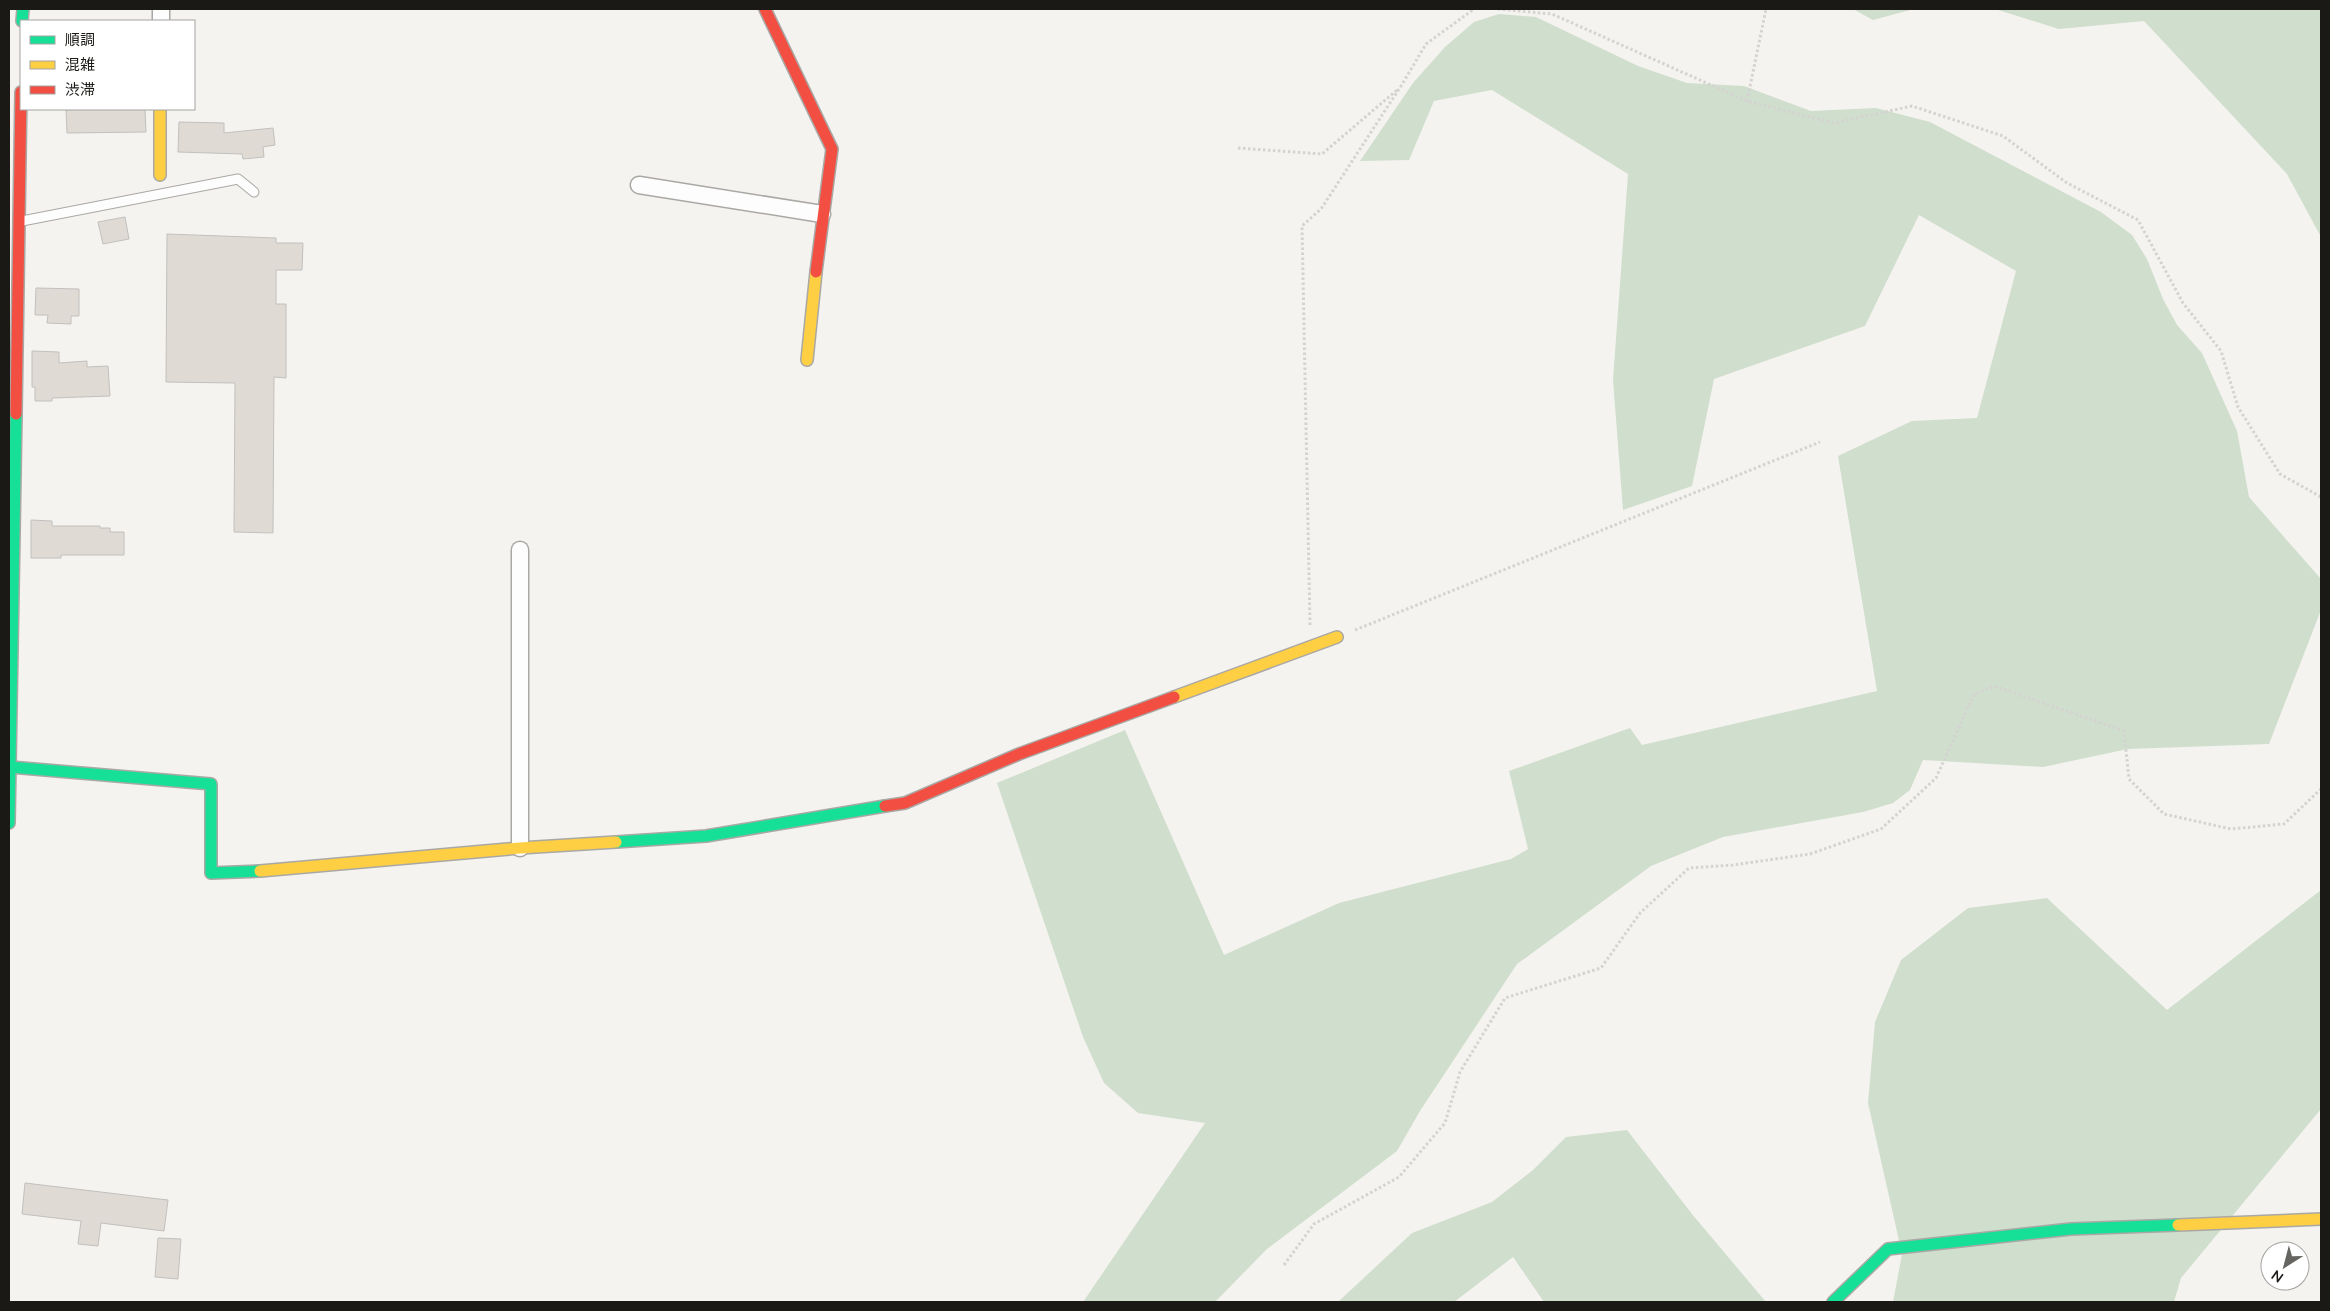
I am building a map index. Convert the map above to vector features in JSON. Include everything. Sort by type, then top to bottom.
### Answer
[{"type":"street","points":[[765,9],[832,149],[822,214],[807,360]]},
{"type":"street","points":[[9,823],[16,215],[20,110]]},
{"type":"street","points":[[160,110],[160,175]]},
{"type":"street","points":[[639,186],[822,214]]},
{"type":"street","points":[[520,550],[520,848]]},
{"type":"street","points":[[10,775],[28,767],[211,784],[211,873],[236,873],[520,848],[706,836],[905,803],[1019,754],[1337,637]]},
{"type":"street","points":[[1833,1302],[1888,1249],[2071,1229],[2321,1219]]},
{"type":"lane","points":[[16,215],[238,179],[254,192]]},
{"type":"path","points":[[1311,647],[1302,226],[1321,209],[1426,44],[1474,9]]},
{"type":"path","points":[[1498,9],[1552,14],[1748,101],[1834,124],[1912,106],[2003,136],[2068,183],[2138,220],[2183,303],[2221,351],[2238,407],[2280,474],[2321,497]]},
{"type":"path","points":[[1748,101],[1766,9]]},
{"type":"path","points":[[1238,148],[1322,154],[1401,86]]},
{"type":"path","points":[[1337,637],[1820,442]]},
{"type":"path","points":[[1284,1265],[1314,1224],[1399,1177],[1445,1123],[1460,1072],[1505,998],[1601,968],[1640,913],[1689,868],[1734,865],[1810,854],[1881,829],[1936,778],[1974,694],[1994,686],[2124,732],[2129,779],[2164,814],[2231,829],[2284,824],[2321,789]]},
{"type":"green space","points":[[1853,9],[1914,9],[1873,20]]},
{"type":"green space","points":[[1995,9],[2321,9],[2321,237],[2287,174],[2144,21],[2059,29]]},
{"type":"green space","points":[[1499,14],[1536,17],[1638,66],[1687,83],[1744,86],[1811,111],[1876,108],[1930,122],[2101,212],[2132,235],[2147,259],[2163,299],[2177,325],[2202,353],[2237,431],[2249,497],[2321,579],[2321,610],[2269,744],[2128,749],[2043,767],[1923,760],[1910,790],[1893,803],[1863,812],[1723,837],[1651,866],[1517,964],[1420,1111],[1397,1151],[1267,1249],[1215,1302],[1083,1302],[1205,1123],[1138,1113],[1104,1083],[1083,1037],[997,783],[1125,730],[1224,955],[1339,903],[1511,859],[1528,849],[1509,771],[1630,728],[1642,745],[1877,691],[1838,456],[1912,421],[1977,418],[2016,271],[1919,215],[1865,326],[1714,379],[1692,486],[1623,510],[1613,380],[1628,174],[1492,90],[1434,101],[1409,160],[1360,161],[1413,83],[1445,47],[1474,22]]},
{"type":"green space","points":[[2321,890],[2321,1109],[2181,1278],[2174,1302],[1893,1302],[1902,1254],[1868,1103],[1875,1022],[1901,960],[1968,908],[2047,898],[2167,1010]]},
{"type":"green space","points":[[1627,1130],[1692,1214],[1766,1302],[1544,1302],[1513,1257],[1454,1302],[1338,1302],[1412,1233],[1492,1202],[1533,1170],[1566,1137]]},
{"type":"building","points":[[66,110],[145,110],[146,132],[67,133]]},
{"type":"building","points":[[179,122],[224,123],[224,133],[273,128],[275,145],[263,147],[264,157],[243,159],[242,154],[178,152]]},
{"type":"building","points":[[125,217],[129,239],[103,244],[98,222]]},
{"type":"building","points":[[167,234],[276,238],[276,243],[303,243],[302,270],[276,270],[276,304],[286,304],[286,378],[274,377],[273,533],[234,532],[235,383],[166,382]]},
{"type":"building","points":[[36,288],[79,289],[79,316],[71,316],[71,324],[47,323],[48,315],[35,315]]},
{"type":"building","points":[[32,351],[59,352],[59,363],[87,361],[87,367],[108,366],[110,396],[52,398],[52,401],[35,401],[35,387],[32,387]]},
{"type":"building","points":[[31,520],[52,521],[52,526],[100,526],[100,528],[110,528],[110,532],[124,532],[124,555],[61,555],[61,558],[31,558]]},
{"type":"building","points":[[25,1183],[168,1200],[164,1231],[101,1223],[98,1246],[78,1244],[81,1221],[22,1214]]},
{"type":"building","points":[[158,1238],[181,1239],[178,1279],[155,1277]]},
{"type":"traffic: fast","points":[[22,20],[23,9]]},
{"type":"traffic: fast","points":[[9,823],[16,414]]},
{"type":"traffic: fast","points":[[10,767],[211,784],[211,873],[260,871]]},
{"type":"traffic: fast","points":[[616,842],[706,836],[885,806]]},
{"type":"traffic: fast","points":[[1833,1302],[1888,1249],[2071,1229],[2178,1225]]},
{"type":"traffic: slow","points":[[160,110],[160,175]]},
{"type":"traffic: slow","points":[[807,360],[816,272]]},
{"type":"traffic: slow","points":[[1174,697],[1337,637]]},
{"type":"traffic: slow","points":[[260,871],[520,848],[616,842]]},
{"type":"traffic: slow","points":[[2178,1225],[2321,1219]]},
{"type":"traffic: jam","points":[[765,9],[832,149],[816,272]]},
{"type":"traffic: jam","points":[[16,414],[21,110]]},
{"type":"traffic: jam","points":[[885,806],[905,803],[1019,754],[1174,697]]}]
